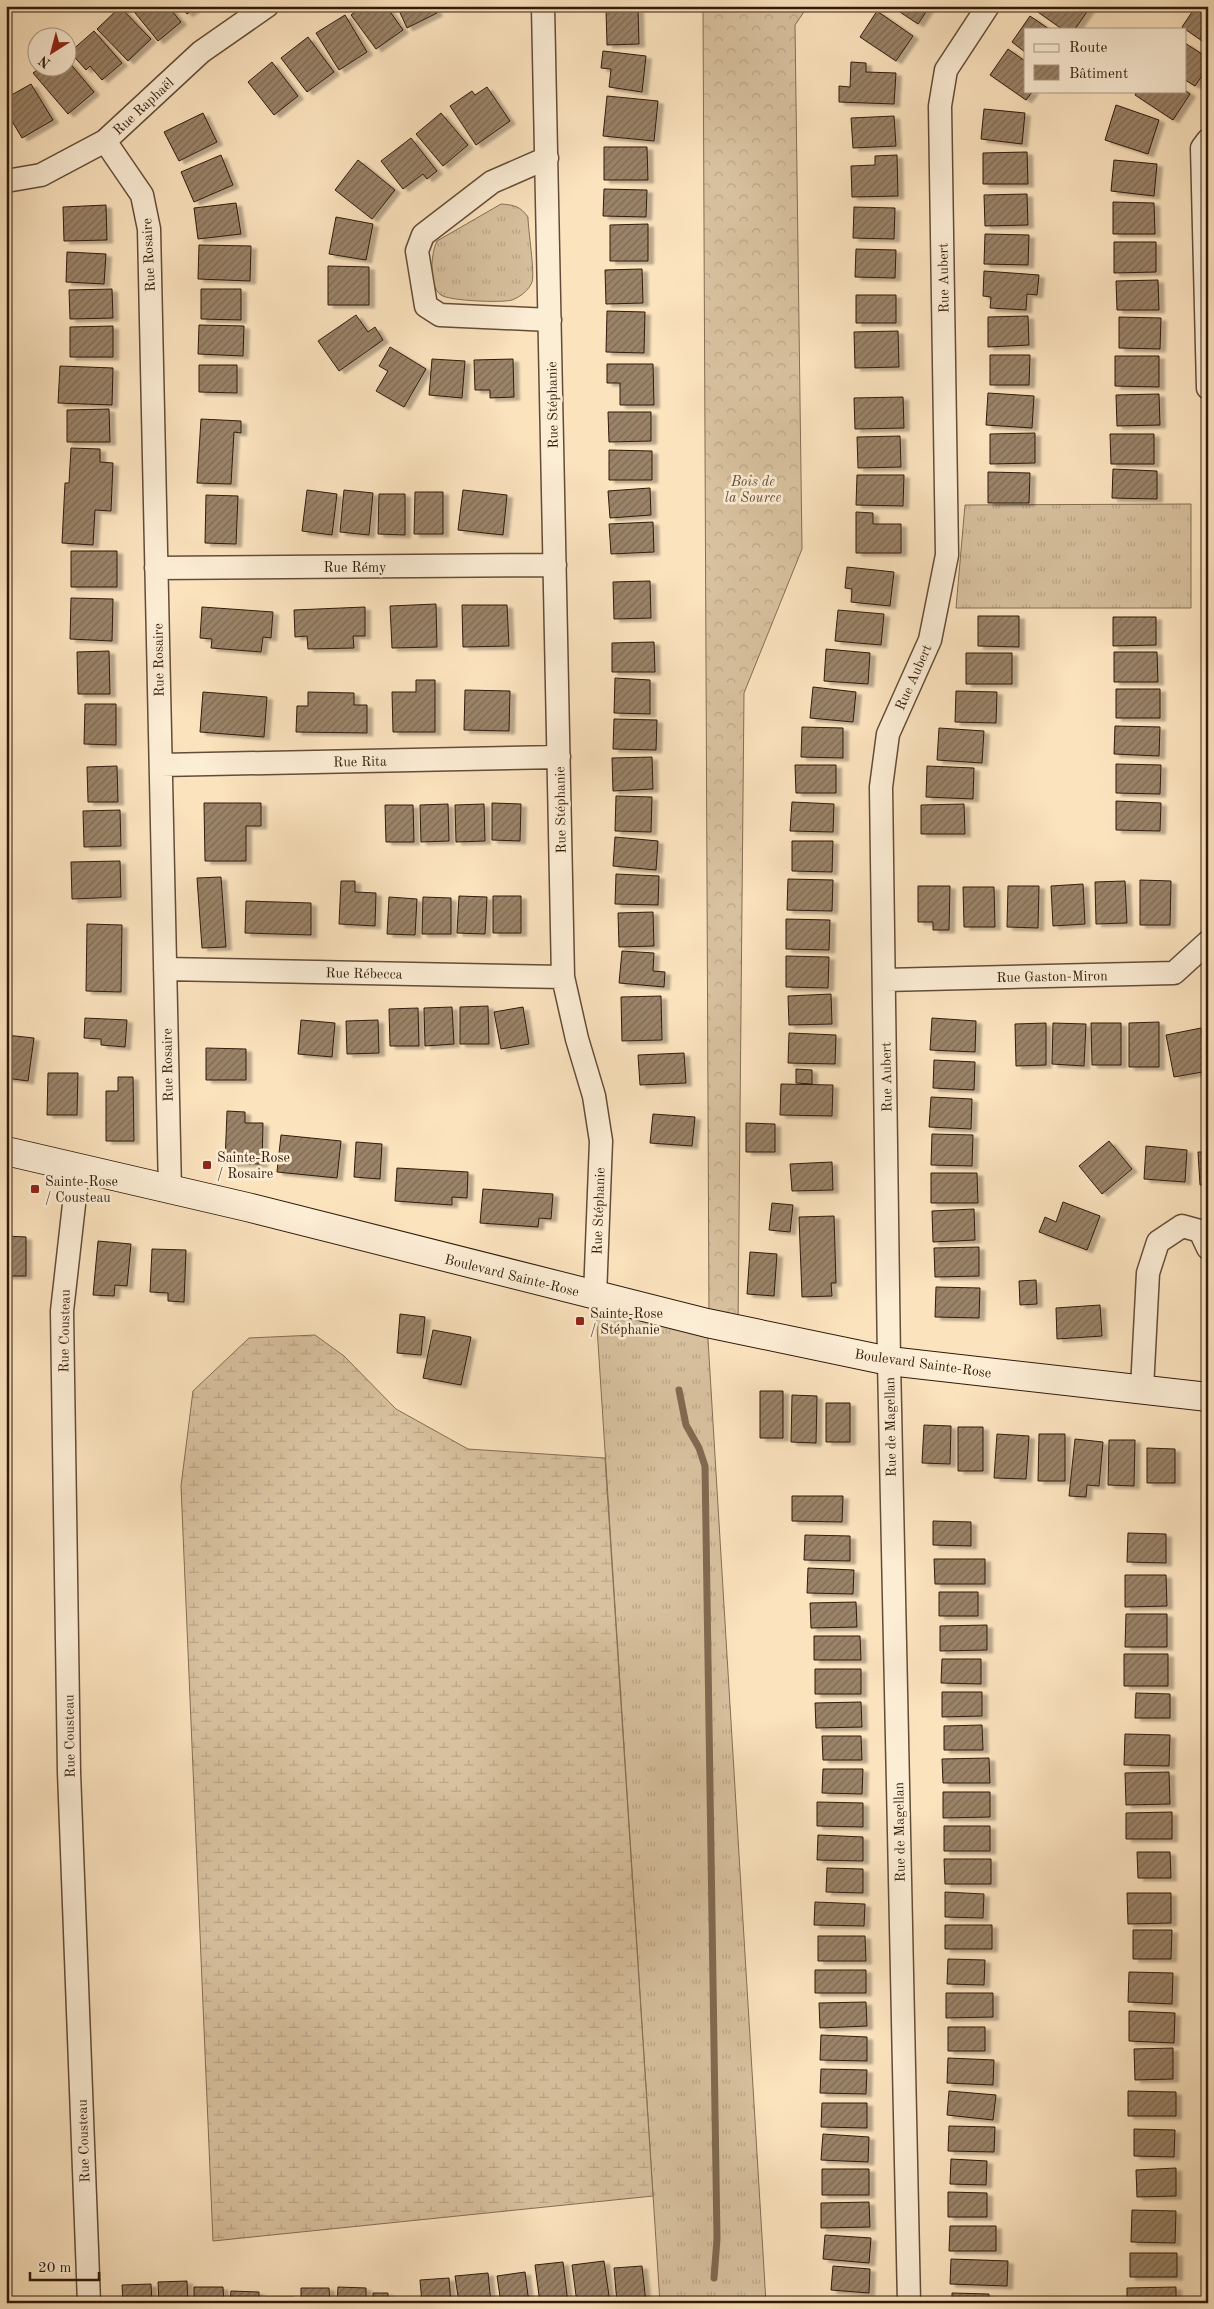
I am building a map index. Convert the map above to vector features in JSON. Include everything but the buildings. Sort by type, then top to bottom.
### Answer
[{"type":"street","name":"Rue Raphaël","points":[[6,182],[41,175],[105,141],[202,52],[267,6]]},
{"type":"street","name":"Rue Stéphanie","points":[[544,6],[563,977],[577,1039],[594,1096],[601,1141],[595,1296]]},
{"type":"street","name":"Rue Aubert","points":[[889,1362],[881,787],[888,734],[930,640],[947,555],[940,106],[946,70],[988,6]]},
{"type":"street","points":[[1208,140],[1202,148],[1208,388]]},
{"type":"street","name":"Rue Rosaire","points":[[105,141],[142,195],[149,229],[170,1191]]},
{"type":"street","points":[[546,158],[492,182],[423,234],[417,251],[426,306],[440,315],[550,320]]},
{"type":"street","name":"Rue Rémy","points":[[156,568],[555,566]]},
{"type":"street","name":"Rue Rita","points":[[160,765],[559,757]]},
{"type":"street","name":"Rue Gaston-Miron","points":[[885,980],[1174,973],[1208,942]]},
{"type":"street","name":"Rue Rébecca","points":[[165,969],[563,977]]},
{"type":"street","name":"Boulevard Sainte-Rose","points":[[6,1151],[256,1210],[707,1323],[889,1362],[1208,1397]]},
{"type":"street","name":"Rue Cousteau","points":[[78,1169],[62,1311],[70,1782],[89,2303]]},
{"type":"street","points":[[1142,1389],[1148,1273],[1158,1242],[1182,1226],[1200,1231],[1208,1248]]},
{"type":"street","name":"Rue de Magellan","points":[[889,1362],[909,2303]]},
{"type":"green space","name":"Bois de la Source","points":[[703,6],[808,6],[795,25],[802,549],[744,693],[738,1328],[709,1322]]},
{"type":"green space","points":[[501,204],[516,207],[522,210],[528,217],[533,269],[531,285],[521,295],[507,301],[465,300],[441,295],[437,291],[432,277],[433,253],[437,241]]},
{"type":"green space","points":[[1191,504],[1191,608],[956,608],[965,505]]},
{"type":"green space","points":[[595,1296],[707,1323],[766,2303],[660,2303]]},
{"type":"green space","points":[[315,1335],[344,1356],[396,1409],[468,1449],[605,1458],[653,2196],[213,2241],[181,1486],[193,1391],[249,1338]]},
{"type":"waterway","points":[[679,1390],[686,1425],[699,1448],[705,1466],[717,2239],[714,2278]]},
{"type":"place","name":"Sainte-Rose / Rosaire","points":[[207,1165]]},
{"type":"place","name":"Sainte-Rose / Cousteau","points":[[35,1189]]},
{"type":"place","name":"Sainte-Rose / Stéphanie","points":[[580,1321]]}]
